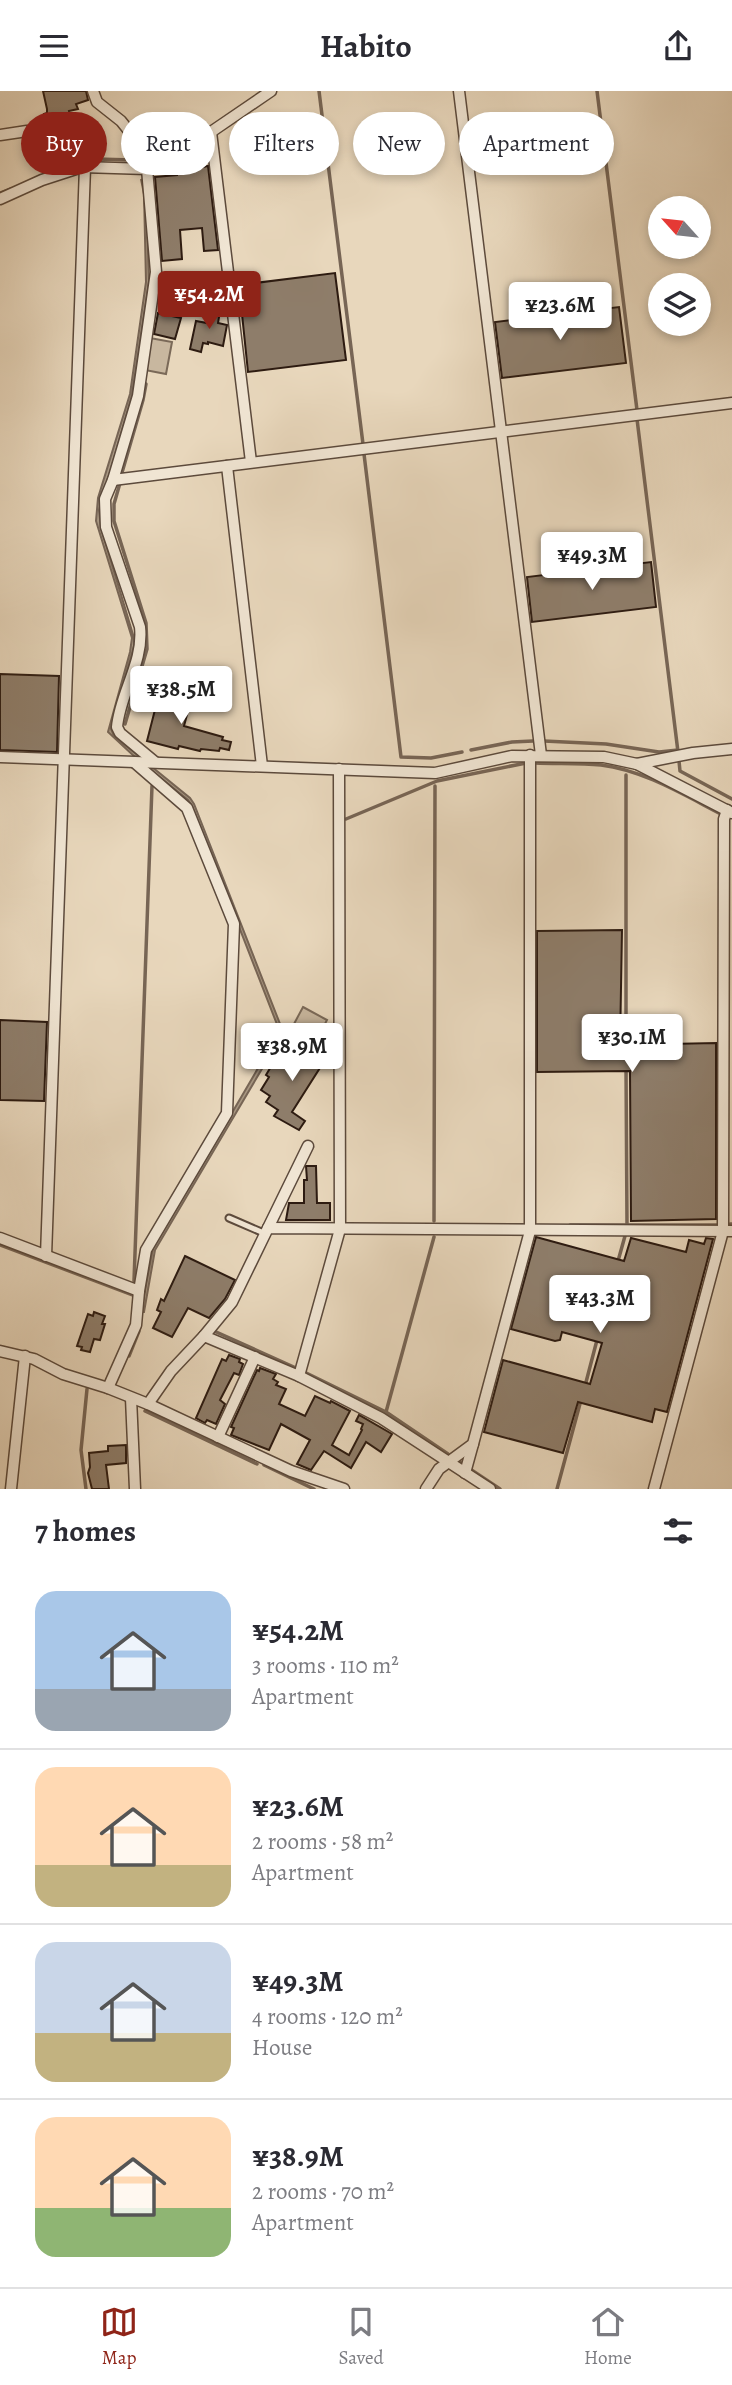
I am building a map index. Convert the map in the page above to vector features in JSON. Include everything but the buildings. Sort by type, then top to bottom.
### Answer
[{"type":"street","points":[[93,91],[97,102],[121,121]]},
{"type":"street","points":[[215,129],[271,91]]},
{"type":"street","points":[[459,91],[535,755],[530,1231],[466,1469]]},
{"type":"street","points":[[0,135],[21,132]]},
{"type":"street","points":[[215,165],[251,462]]},
{"type":"street","points":[[0,199],[58,175]]},
{"type":"street","points":[[46,1256],[84,175]]},
{"type":"street","points":[[107,1388],[136,1325],[146,1249],[227,1112],[234,924],[187,808],[144,762],[117,727],[141,636],[104,519],[105,499],[138,395],[156,272],[148,175]]},
{"type":"street","points":[[113,480],[732,403]]},
{"type":"street","points":[[227,466],[262,766]]},
{"type":"street","points":[[637,764],[732,749]]},
{"type":"street","points":[[0,757],[435,773],[512,756],[604,757],[637,764],[730,812],[724,819],[723,833],[727,1231],[654,1489]]},
{"type":"street","points":[[300,1372],[340,1229],[339,769]]},
{"type":"street","points":[[148,1404],[171,1371],[232,1302],[308,1146]]},
{"type":"street","points":[[267,1231],[727,1231]]},
{"type":"street","points":[[0,1238],[139,1290]]},
{"type":"street","points":[[204,1336],[300,1372],[381,1418],[447,1461],[466,1469],[490,1489]]},
{"type":"street","points":[[0,1351],[25,1356],[63,1374],[148,1404],[292,1471],[344,1489]]},
{"type":"street","points":[[10,1489],[25,1356]]},
{"type":"street","points":[[218,1437],[255,1357]]},
{"type":"street","points":[[131,1398],[135,1489]]},
{"type":"street","points":[[426,1489],[447,1461],[473,1444]]},
{"type":"lane","points":[[229,1218],[267,1231]]},
{"type":"shaded area","points":[[141,179],[146,193],[149,281],[132,395],[99,510],[101,528],[134,638],[111,729],[114,736],[194,804],[282,1029],[279,1040],[155,1250],[144,1312],[141,1312],[153,1248],[278,1034],[278,1027],[192,806],[108,732],[132,638],[96,521],[98,498],[130,394],[146,282],[144,194]]},
{"type":"shaded area","points":[[150,338],[172,342],[166,374],[145,370]]},
{"type":"shaded area","points":[[303,1007],[327,1020],[311,1051],[286,1039]]},
{"type":"waterway","points":[[319,91],[363,444]]},
{"type":"waterway","points":[[597,91],[637,410]]},
{"type":"waterway","points":[[107,159],[121,160]]},
{"type":"waterway","points":[[0,193],[11,189]]},
{"type":"waterway","points":[[121,476],[146,384]]},
{"type":"waterway","points":[[637,419],[678,752]]},
{"type":"waterway","points":[[364,454],[401,757],[431,758],[462,752]]},
{"type":"waterway","points":[[120,483],[114,504],[114,521],[146,623],[147,649],[125,724]]},
{"type":"waterway","points":[[471,750],[533,741]]},
{"type":"waterway","points":[[544,741],[606,744],[659,752],[678,750]]},
{"type":"waterway","points":[[679,761],[680,771],[732,799]]},
{"type":"waterway","points":[[346,819],[437,781],[526,763]]},
{"type":"waterway","points":[[535,763],[593,764],[632,772],[663,784],[721,814]]},
{"type":"waterway","points":[[626,775],[626,1049]]},
{"type":"waterway","points":[[134,1281],[152,786]]},
{"type":"waterway","points":[[434,1221],[435,786]]},
{"type":"waterway","points":[[626,1067],[627,1225]]},
{"type":"waterway","points":[[504,1225],[523,1225]]},
{"type":"waterway","points":[[570,1225],[717,1225]]},
{"type":"waterway","points":[[618,1261],[625,1236]]},
{"type":"waterway","points":[[386,1412],[434,1237]]},
{"type":"waterway","points":[[0,1245],[133,1295]]},
{"type":"waterway","points":[[129,1356],[139,1331]]},
{"type":"waterway","points":[[214,1331],[386,1412],[448,1454]]},
{"type":"waterway","points":[[585,1386],[597,1340]]},
{"type":"waterway","points":[[86,1489],[81,1450],[87,1389]]},
{"type":"waterway","points":[[557,1489],[581,1400]]},
{"type":"waterway","points":[[145,1411],[257,1464]]},
{"type":"waterway","points":[[458,1461],[500,1489]]},
{"type":"waterway","points":[[264,1465],[314,1489]]}]
